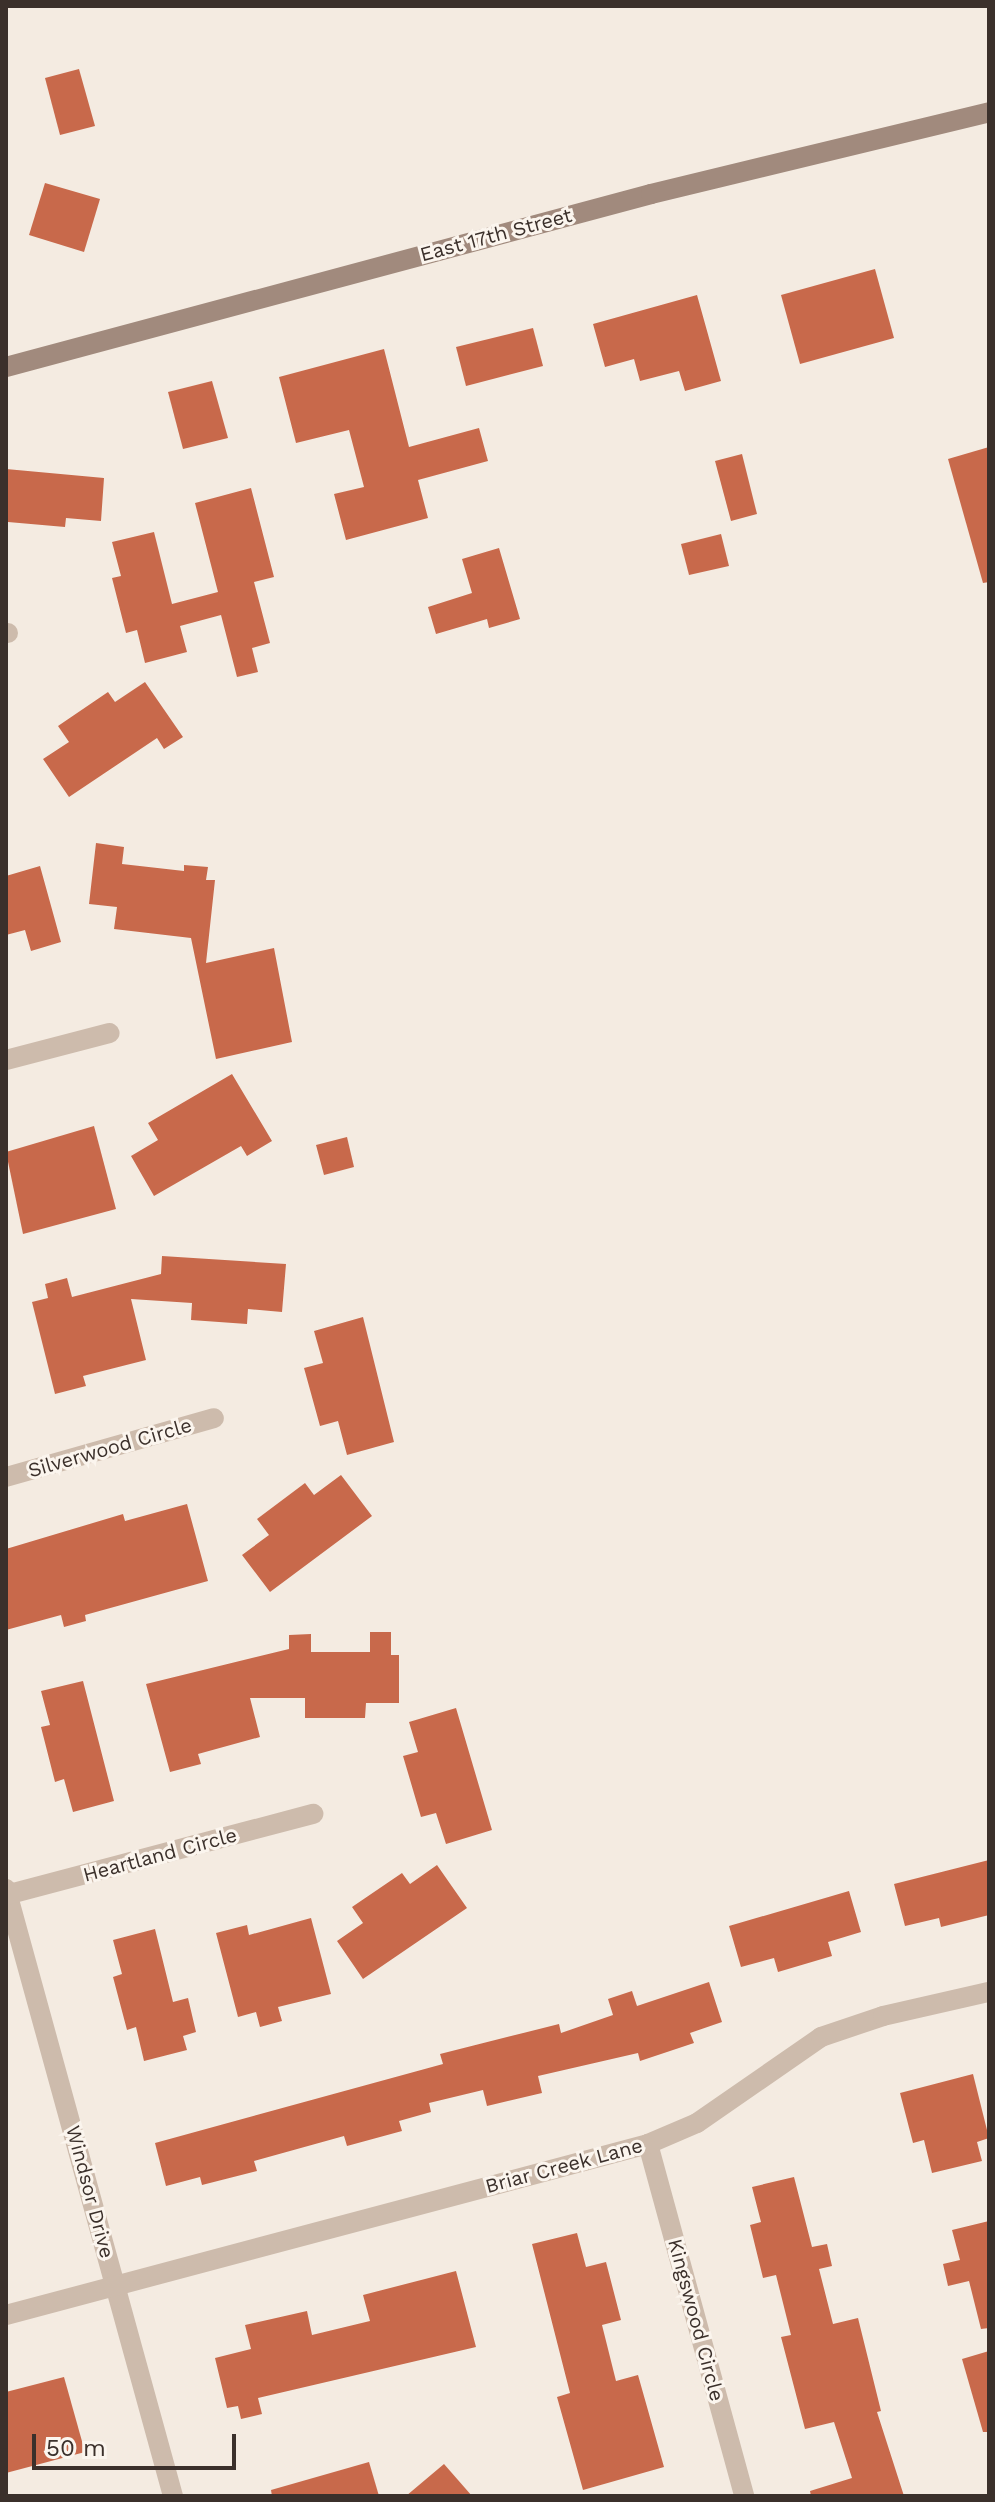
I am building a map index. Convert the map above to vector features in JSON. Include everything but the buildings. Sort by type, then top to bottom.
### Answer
[{"type":"main road","name":"East 17th Street","points":[[6,367],[651,194],[989,112]]},
{"type":"street","points":[[6,1060],[110,1033]]},
{"type":"street","name":"Silverwood Circle","points":[[6,1477],[214,1418]]},
{"type":"street","name":"Heartland Circle","points":[[7,1893],[313,1814]]},
{"type":"street","name":"Windsor Drive","points":[[7,1893],[173,2496]]},
{"type":"street","name":"Briar Creek Lane","points":[[6,2315],[648,2144],[697,2123],[821,2037],[883,2016],[989,1992]]},
{"type":"street","name":"Kingswood Circle","points":[[648,2144],[744,2496]]}]
